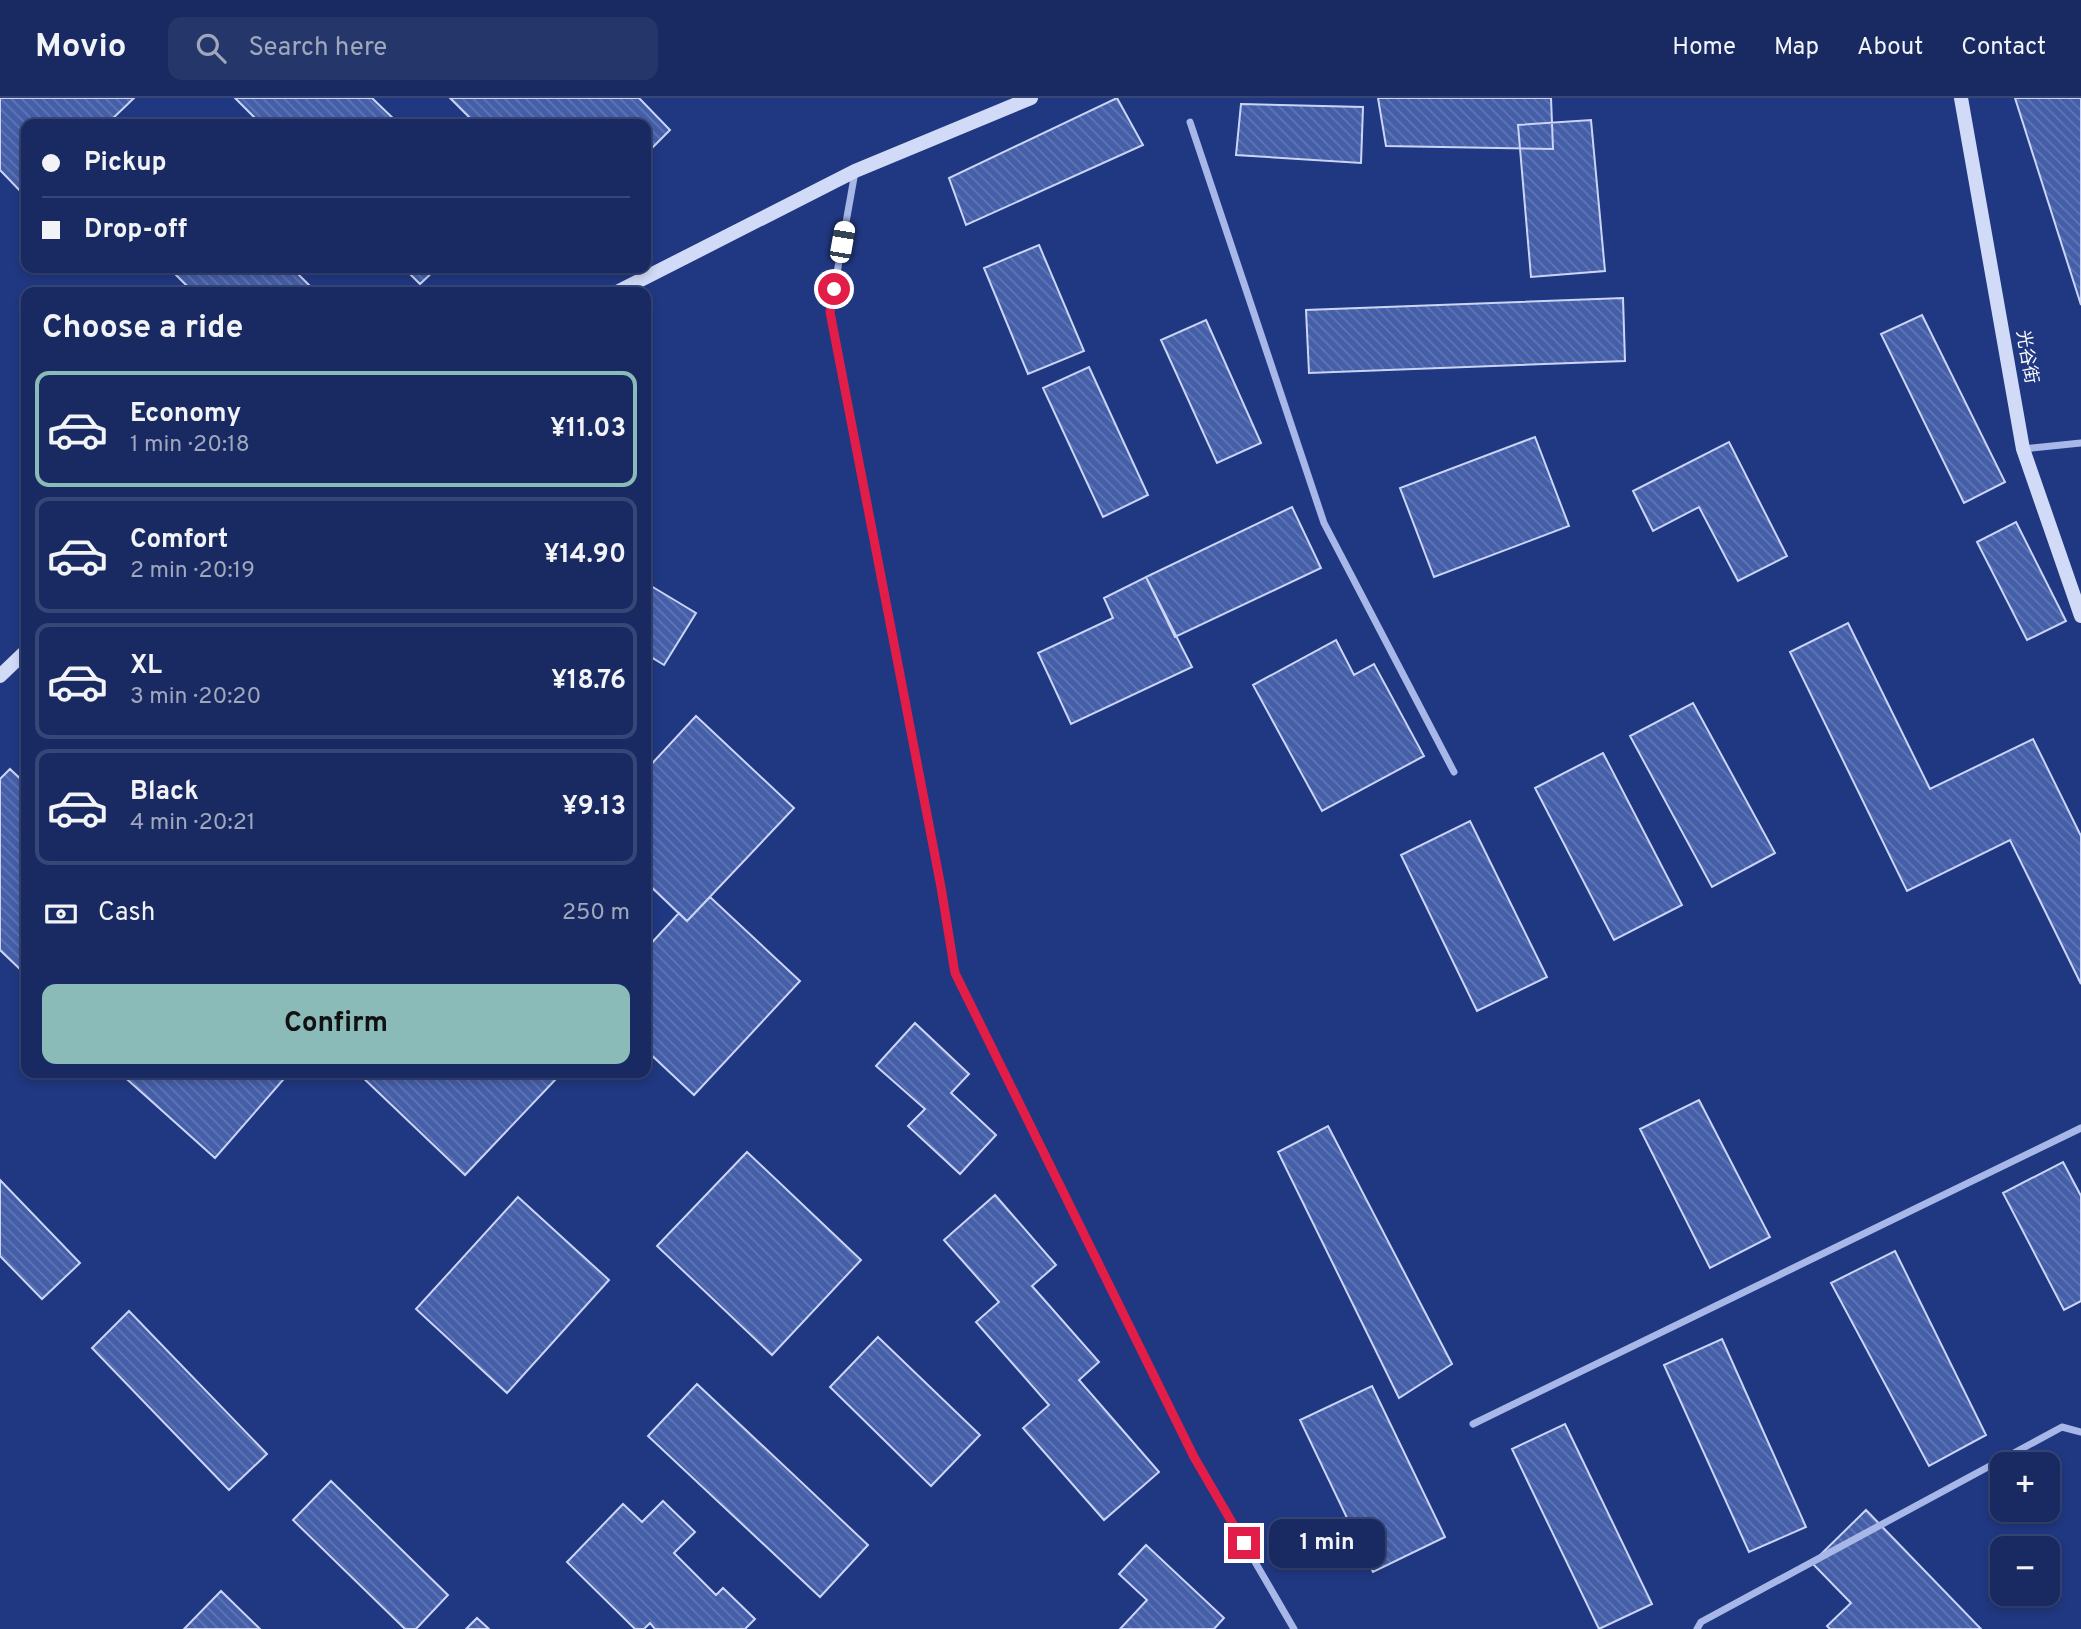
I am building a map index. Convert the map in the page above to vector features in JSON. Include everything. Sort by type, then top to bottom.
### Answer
[{"type":"street","points":[[627,287],[855,171],[1031,98]]},
{"type":"street","name":"光谷街","points":[[1961,98],[2023,449],[2081,616]]},
{"type":"street","points":[[1190,122],[1324,523],[1454,772]]},
{"type":"street","points":[[855,171],[830,312],[941,887],[955,973],[1194,1457],[1294,1629]]},
{"type":"street","points":[[2023,449],[2081,443]]},
{"type":"street","points":[[0,676],[21,656]]},
{"type":"street","points":[[1473,1424],[2081,1128]]},
{"type":"street","points":[[1697,1629],[1701,1622],[2062,1427],[2081,1432]]},
{"type":"building","points":[[0,98],[134,98],[112,119],[21,119],[21,192],[0,170]]},
{"type":"building","points":[[235,98],[372,98],[394,119],[256,119]]},
{"type":"building","points":[[450,98],[639,98],[670,130],[651,149],[651,119],[471,119]]},
{"type":"building","points":[[1117,98],[1143,145],[966,225],[949,178]]},
{"type":"building","points":[[1378,98],[1551,98],[1553,149],[1386,146]]},
{"type":"building","points":[[2015,98],[2081,98],[2081,305]]},
{"type":"building","points":[[1241,104],[1363,107],[1361,163],[1236,155]]},
{"type":"building","points":[[1591,120],[1605,271],[1531,277],[1518,125]]},
{"type":"building","points":[[1039,245],[1084,351],[1028,374],[984,268]]},
{"type":"building","points":[[174,273],[297,273],[311,287],[188,287]]},
{"type":"building","points":[[409,273],[432,273],[420,284]]},
{"type":"building","points":[[1623,298],[1625,361],[1309,373],[1306,310]]},
{"type":"building","points":[[1922,315],[2005,482],[1964,503],[1881,334]]},
{"type":"building","points":[[1206,320],[1261,443],[1217,463],[1161,340]]},
{"type":"building","points":[[1089,367],[1148,495],[1103,517],[1043,388]]},
{"type":"building","points":[[1535,437],[1569,526],[1434,577],[1400,488]]},
{"type":"building","points":[[1729,442],[1787,556],[1738,581],[1699,507],[1653,531],[1633,491]]},
{"type":"building","points":[[1292,507],[1321,568],[1175,637],[1146,577]]},
{"type":"building","points":[[2016,522],[2066,621],[2027,640],[1977,542]]},
{"type":"building","points":[[1146,577],[1192,667],[1071,724],[1038,653],[1113,618],[1104,598]]},
{"type":"building","points":[[651,586],[696,613],[664,665],[651,657]]},
{"type":"building","points":[[1848,623],[1930,789],[2033,739],[2081,836],[2081,984],[2010,840],[1907,891],[1790,652]]},
{"type":"building","points":[[1336,640],[1354,675],[1374,664],[1424,756],[1322,811],[1253,685]]},
{"type":"building","points":[[1693,703],[1775,853],[1712,887],[1630,736]]},
{"type":"building","points":[[696,716],[794,808],[687,921],[651,887],[651,765]]},
{"type":"building","points":[[1603,753],[1682,905],[1614,940],[1535,788]]},
{"type":"building","points":[[10,769],[21,779],[21,970],[0,950],[0,779]]},
{"type":"building","points":[[1470,821],[1547,977],[1477,1011],[1401,855]]},
{"type":"building","points":[[710,897],[800,981],[694,1095],[651,1055],[651,944],[679,913],[687,921]]},
{"type":"building","points":[[915,1023],[969,1074],[951,1093],[996,1135],[960,1174],[908,1126],[925,1109],[876,1066]]},
{"type":"building","points":[[126,1078],[285,1078],[215,1158]]},
{"type":"building","points":[[363,1078],[555,1080],[465,1175]]},
{"type":"building","points":[[1699,1100],[1770,1237],[1710,1268],[1640,1129]]},
{"type":"building","points":[[1328,1126],[1452,1364],[1399,1398],[1278,1152]]},
{"type":"building","points":[[747,1152],[861,1260],[772,1355],[657,1246]]},
{"type":"building","points":[[2063,1162],[2081,1196],[2081,1301],[2064,1310],[2003,1193]]},
{"type":"building","points":[[0,1180],[80,1263],[42,1299],[0,1256]]},
{"type":"building","points":[[995,1195],[1056,1265],[1032,1286],[1099,1362],[1079,1380],[1159,1472],[1104,1520],[1023,1428],[1049,1405],[976,1322],[999,1302],[944,1240]]},
{"type":"building","points":[[518,1197],[609,1280],[507,1393],[416,1309]]},
{"type":"building","points":[[1895,1251],[1986,1435],[1929,1466],[1831,1283]]},
{"type":"building","points":[[129,1311],[267,1454],[229,1490],[92,1348]]},
{"type":"building","points":[[878,1337],[980,1435],[931,1486],[830,1387]]},
{"type":"building","points":[[1722,1339],[1806,1527],[1749,1552],[1664,1365]]},
{"type":"building","points":[[697,1384],[868,1545],[820,1597],[648,1436]]},
{"type":"building","points":[[1372,1386],[1445,1537],[1373,1572],[1300,1420]]},
{"type":"building","points":[[1565,1424],[1652,1604],[1599,1629],[1512,1449]]},
{"type":"building","points":[[331,1481],[448,1595],[416,1629],[405,1629],[293,1520]]},
{"type":"building","points":[[663,1501],[695,1532],[674,1553],[716,1595],[723,1588],[755,1619],[745,1629],[655,1629],[650,1623],[644,1629],[635,1629],[567,1562],[623,1504],[642,1522]]},
{"type":"building","points":[[1866,1510],[1981,1629],[1830,1629],[1827,1626],[1851,1603],[1812,1563]]},
{"type":"building","points":[[1146,1545],[1224,1618],[1214,1629],[1120,1629],[1147,1600],[1119,1574]]},
{"type":"building","points":[[221,1591],[260,1629],[184,1629]]},
{"type":"building","points":[[477,1618],[489,1629],[466,1629]]},
{"type":"route","points":[[834,289],[830,312],[941,887],[955,973],[1194,1457],[1244,1543]]}]
